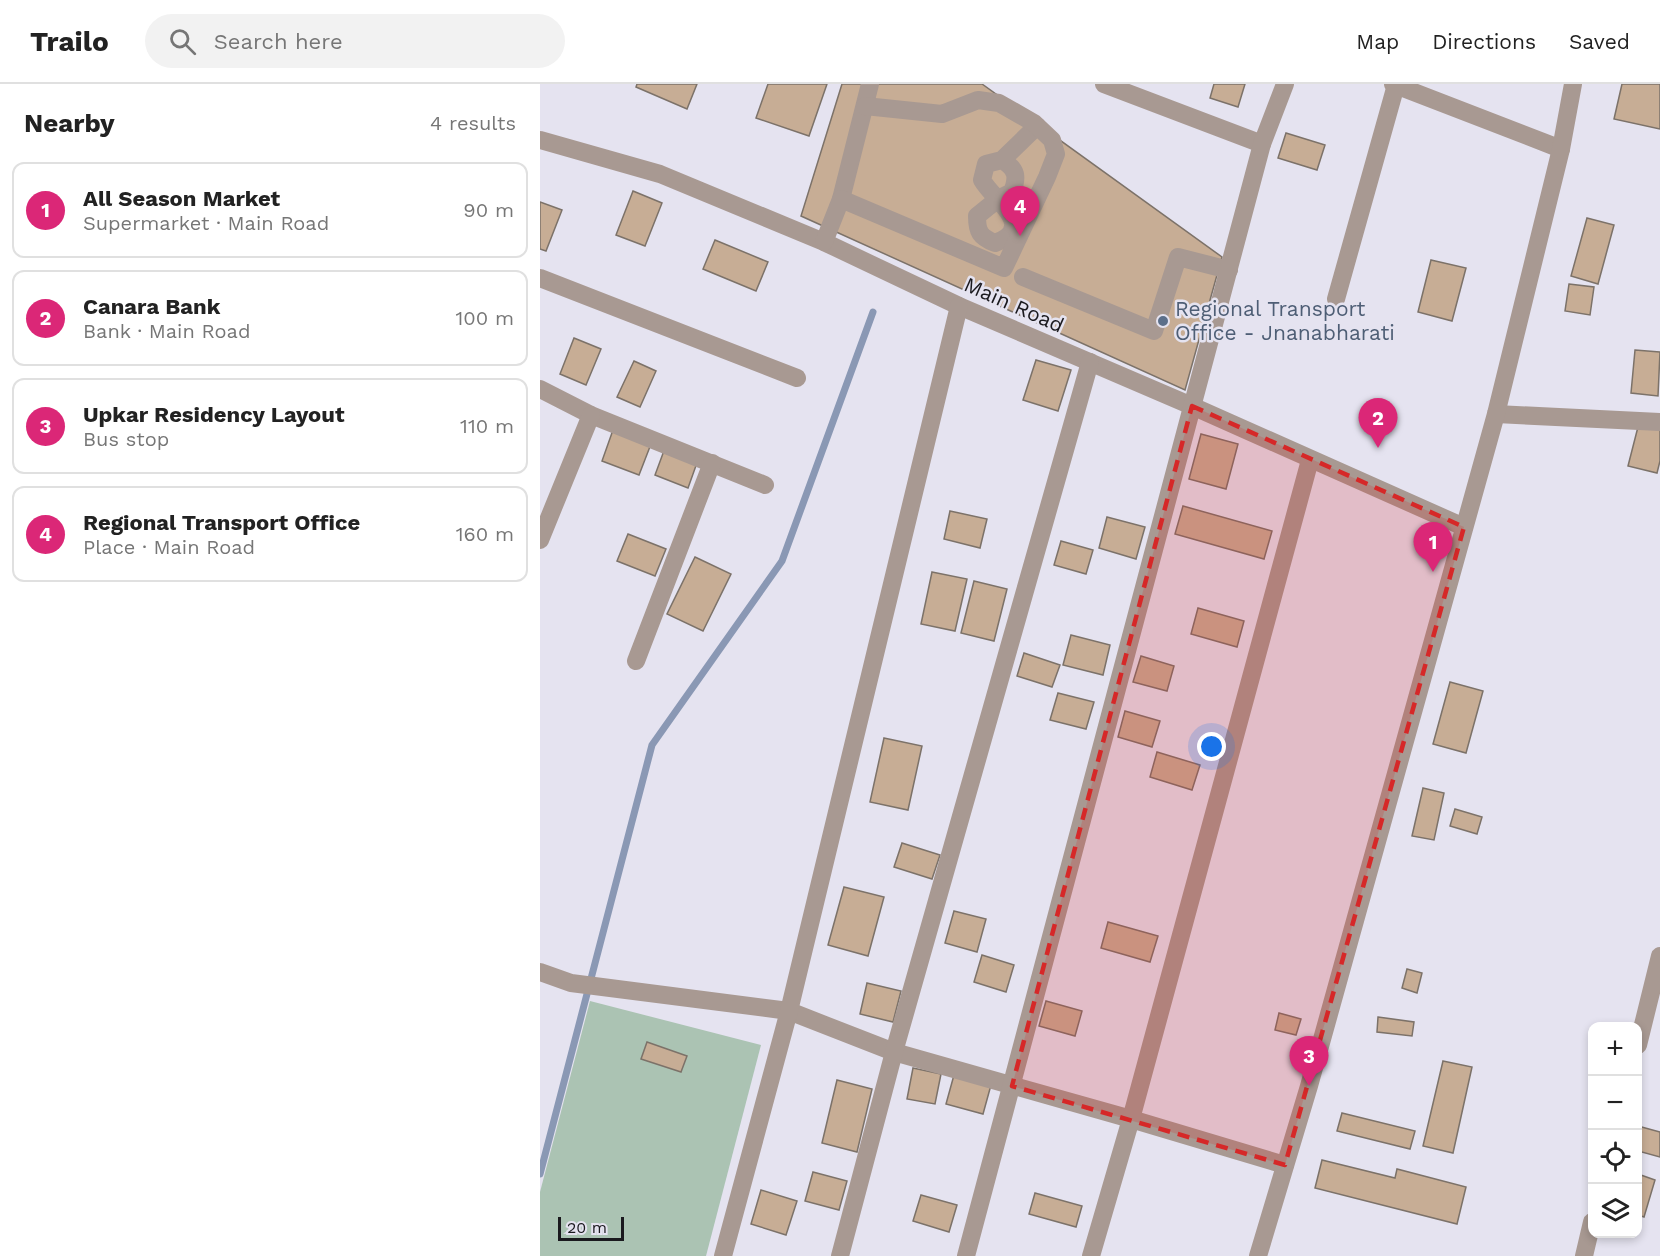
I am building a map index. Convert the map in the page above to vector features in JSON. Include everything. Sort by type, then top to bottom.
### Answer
[{"type":"street","points":[[824,242],[841,199],[870,84]]},
{"type":"street","points":[[1104,84],[1262,144]]},
{"type":"street","points":[[966,1256],[1262,144],[1285,84]]},
{"type":"street","points":[[1258,1256],[1309,1086],[1496,414],[1561,149],[1573,84]]},
{"type":"street","points":[[1336,299],[1394,85],[1561,149]]},
{"type":"street","points":[[841,199],[1004,268],[1015,235],[1047,177],[1056,154],[1052,140],[1037,126],[999,103],[978,100],[942,114],[865,106]]},
{"type":"street","points":[[1015,235],[1012,230],[1014,221],[982,180],[986,164],[1002,160],[1037,126]]},
{"type":"street","name":"Main Road","points":[[540,140],[660,174],[824,242],[959,306],[1192,406],[1464,527]]},
{"type":"street","points":[[1002,160],[1014,171],[1016,182],[1012,192],[998,199],[977,216],[977,229],[985,239],[995,243],[1015,235]]},
{"type":"street","points":[[1023,278],[1154,331],[1178,257],[1229,270]]},
{"type":"street","points":[[540,278],[797,378]]},
{"type":"street","points":[[723,1256],[789,1011],[959,306]]},
{"type":"street","points":[[840,1256],[894,1052],[1090,362]]},
{"type":"street","points":[[540,389],[591,415],[765,485]]},
{"type":"street","points":[[1496,414],[1660,422]]},
{"type":"street","points":[[540,540],[591,415]]},
{"type":"street","points":[[1091,1256],[1131,1119],[1310,460]]},
{"type":"street","points":[[636,661],[712,463]]},
{"type":"street","points":[[1642,1029],[1660,956]]},
{"type":"street","points":[[540,972],[571,983],[789,1011],[894,1052],[1285,1165]]},
{"type":"street","points":[[1584,1256],[1589,1238]]},
{"type":"highlighted area","points":[[1192,406],[1464,527],[1285,1165],[1012,1086]]},
{"type":"green space","points":[[590,1001],[761,1045],[706,1256],[540,1256],[540,1192]]},
{"type":"building","points":[[637,84],[697,84],[687,109],[636,87]]},
{"type":"building","points":[[768,84],[827,84],[809,136],[756,118]]},
{"type":"building","points":[[842,84],[982,84],[1222,257],[1185,390],[801,216]]},
{"type":"building","points":[[1214,84],[1245,84],[1238,107],[1210,98]]},
{"type":"building","points":[[1622,84],[1660,84],[1660,129],[1614,119]]},
{"type":"building","points":[[1286,133],[1325,145],[1317,170],[1278,158]]},
{"type":"building","points":[[633,191],[662,203],[645,246],[616,235]]},
{"type":"building","points":[[540,202],[562,210],[546,251],[540,249]]},
{"type":"building","points":[[1587,218],[1614,225],[1598,284],[1571,276]]},
{"type":"building","points":[[715,240],[768,262],[756,291],[703,269]]},
{"type":"building","points":[[1431,260],[1466,268],[1452,321],[1418,312]]},
{"type":"building","points":[[1569,284],[1594,287],[1590,315],[1565,311]]},
{"type":"building","points":[[574,338],[601,349],[586,385],[560,374]]},
{"type":"building","points":[[1635,350],[1660,352],[1658,396],[1631,393]]},
{"type":"building","points":[[1036,360],[1071,370],[1058,411],[1023,400]]},
{"type":"building","points":[[634,361],[656,371],[640,407],[617,397]]},
{"type":"building","points":[[1639,423],[1660,429],[1660,461],[1657,473],[1628,466]]},
{"type":"building","points":[[613,430],[651,444],[639,475],[602,461]]},
{"type":"building","points":[[1201,434],[1238,444],[1226,489],[1189,479]]},
{"type":"building","points":[[665,448],[698,460],[688,488],[655,475]]},
{"type":"building","points":[[1183,506],[1272,531],[1264,559],[1175,534]]},
{"type":"building","points":[[950,511],[987,519],[980,548],[944,539]]},
{"type":"building","points":[[1107,517],[1145,527],[1136,559],[1099,548]]},
{"type":"building","points":[[628,534],[666,549],[655,576],[617,561]]},
{"type":"building","points":[[1061,541],[1093,550],[1086,574],[1054,565]]},
{"type":"building","points":[[695,557],[731,574],[703,631],[667,614]]},
{"type":"building","points":[[932,572],[967,579],[955,631],[921,624]]},
{"type":"building","points":[[974,581],[1007,589],[994,641],[961,633]]},
{"type":"building","points":[[1198,608],[1244,621],[1237,647],[1191,634]]},
{"type":"building","points":[[1071,635],[1110,645],[1103,675],[1063,665]]},
{"type":"building","points":[[1024,653],[1060,665],[1052,687],[1017,676]]},
{"type":"building","points":[[1141,656],[1174,666],[1167,691],[1133,682]]},
{"type":"building","points":[[1450,682],[1483,691],[1466,753],[1433,744]]},
{"type":"building","points":[[1058,693],[1094,702],[1086,729],[1050,720]]},
{"type":"building","points":[[1125,711],[1160,721],[1152,747],[1118,737]]},
{"type":"building","points":[[884,738],[922,746],[908,810],[870,802]]},
{"type":"building","points":[[1157,752],[1200,765],[1192,790],[1150,777]]},
{"type":"building","points":[[1423,788],[1444,793],[1434,840],[1412,836]]},
{"type":"building","points":[[1455,809],[1482,817],[1477,834],[1450,826]]},
{"type":"building","points":[[902,843],[940,855],[932,879],[894,867]]},
{"type":"building","points":[[844,887],[884,897],[868,956],[828,945]]},
{"type":"building","points":[[954,911],[986,919],[977,952],[945,943]]},
{"type":"building","points":[[1108,922],[1158,936],[1150,962],[1101,948]]},
{"type":"building","points":[[982,955],[1014,965],[1006,992],[974,982]]},
{"type":"building","points":[[1407,969],[1422,973],[1417,993],[1402,988]]},
{"type":"building","points":[[867,983],[901,991],[893,1022],[860,1014]]},
{"type":"building","points":[[1046,1001],[1082,1011],[1075,1036],[1039,1026]]},
{"type":"building","points":[[1279,1013],[1301,1019],[1296,1035],[1275,1030]]},
{"type":"building","points":[[1378,1017],[1414,1022],[1412,1036],[1377,1032]]},
{"type":"building","points":[[647,1042],[687,1056],[681,1072],[641,1059]]},
{"type":"building","points":[[1443,1061],[1472,1067],[1453,1153],[1423,1146]]},
{"type":"building","points":[[913,1068],[941,1074],[935,1104],[907,1099]]},
{"type":"building","points":[[954,1075],[991,1085],[983,1114],[946,1104]]},
{"type":"building","points":[[837,1080],[872,1089],[857,1152],[822,1143]]},
{"type":"building","points":[[1342,1113],[1415,1131],[1410,1149],[1337,1131]]},
{"type":"building","points":[[1642,1127],[1660,1132],[1660,1157],[1642,1152]]},
{"type":"building","points":[[1322,1160],[1395,1178],[1397,1169],[1466,1187],[1457,1224],[1315,1188]]},
{"type":"building","points":[[813,1172],[847,1181],[839,1210],[805,1201]]},
{"type":"building","points":[[1642,1175],[1655,1180],[1644,1217],[1642,1216]]},
{"type":"building","points":[[761,1190],[797,1201],[786,1235],[751,1224]]},
{"type":"building","points":[[1035,1193],[1082,1206],[1076,1227],[1029,1214]]},
{"type":"building","points":[[921,1195],[957,1205],[949,1232],[913,1221]]},
{"type":"waterway","points":[[540,1174],[652,745],[782,561],[873,312]]},
{"type":"place","name":"Regional Transport Office","points":[[1020,236]]},
{"type":"place","name":"Regional Transport Office - Jnanabharati","points":[[1163,321]]},
{"type":"place","name":"Canara Bank","points":[[1378,448]]},
{"type":"place","name":"All Season Market","points":[[1433,572]]},
{"type":"place","name":"Upkar Residency Layout","points":[[1309,1086]]}]
